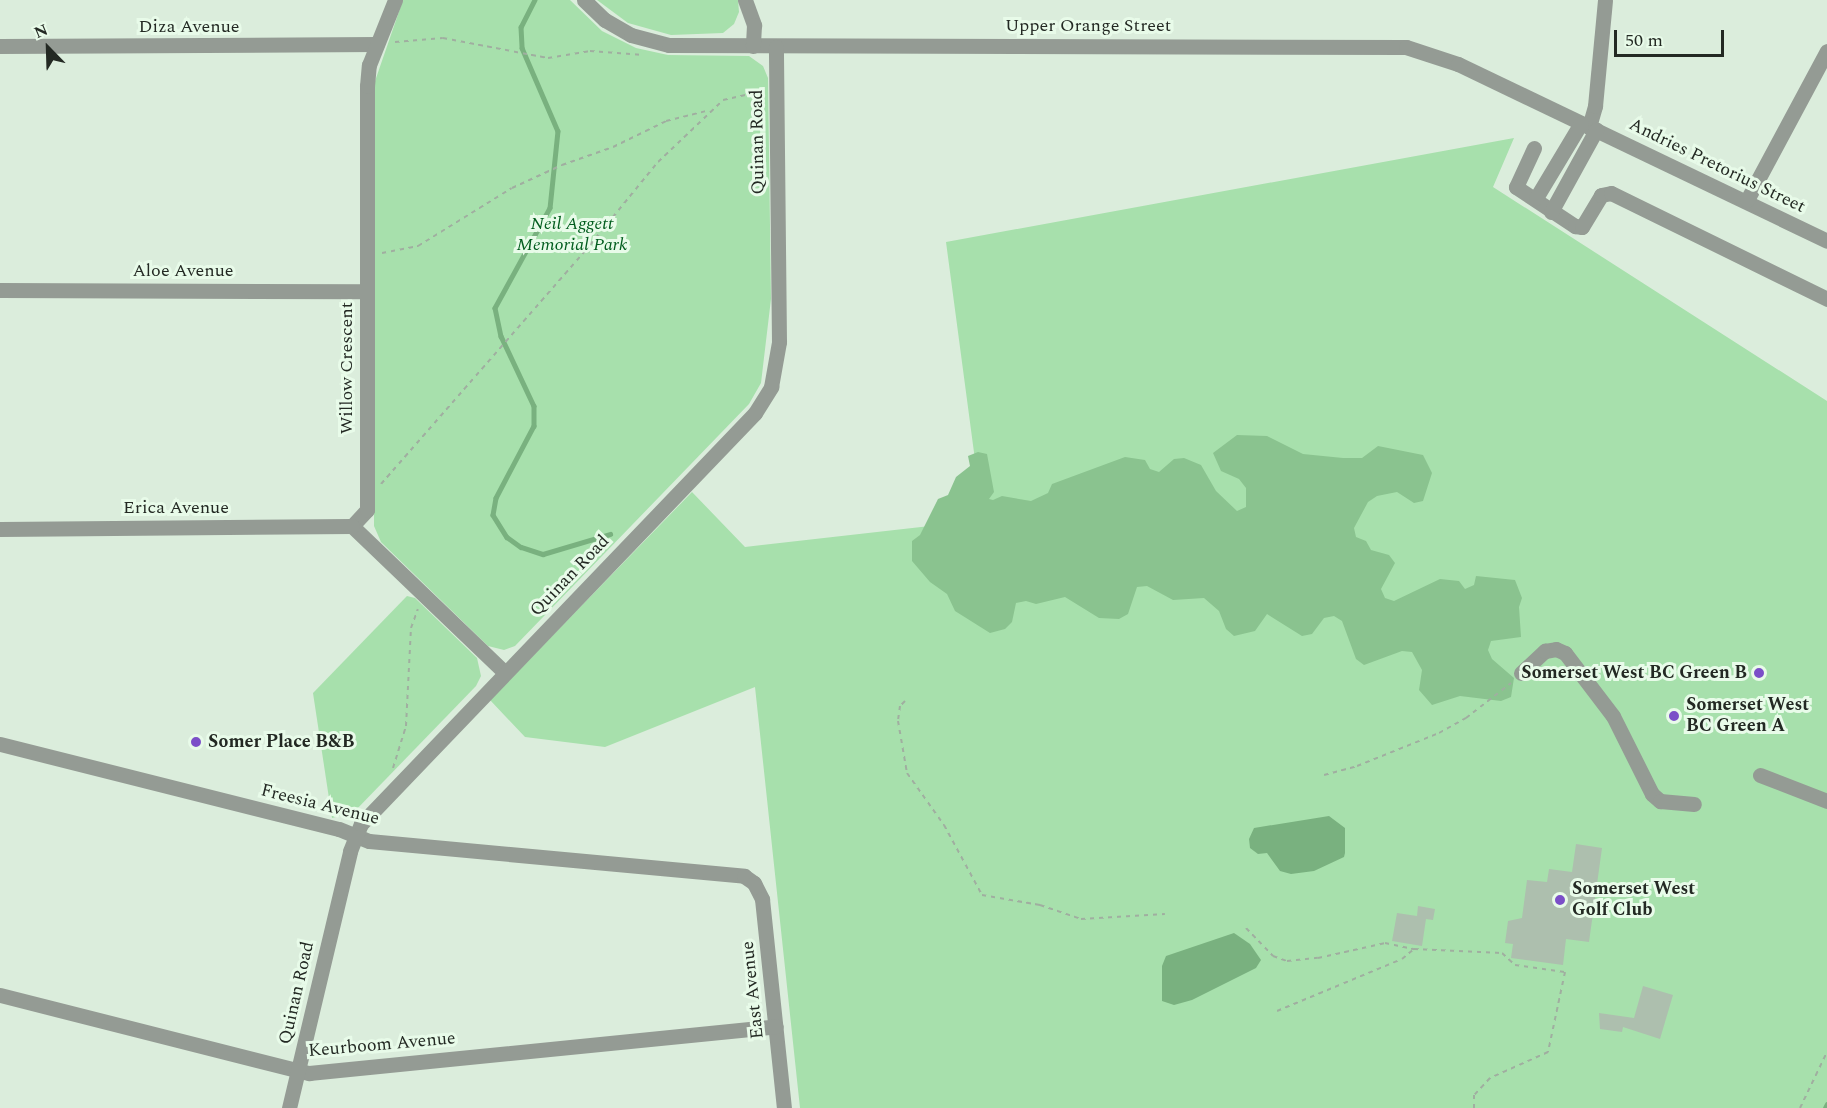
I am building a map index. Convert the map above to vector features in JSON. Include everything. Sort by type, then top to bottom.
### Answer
[{"type":"street","name":"Willow Crescent","points":[[352,526],[366,510],[367,494],[367,86],[377,45],[395,0]]},
{"type":"street","name":"Upper Orange Street","points":[[584,0],[613,25],[659,44],[776,47],[1406,47],[1458,64],[1589,127]]},
{"type":"street","points":[[745,0],[754,25],[753,46]]},
{"type":"street","points":[[1551,212],[1572,174],[1595,106],[1605,0]]},
{"type":"street","name":"Diza Avenue","points":[[0,46],[377,45]]},
{"type":"street","name":"Quinan Road","points":[[289,1108],[356,835],[373,807],[755,413],[771,387],[779,342],[776,47]]},
{"type":"street","points":[[1747,200],[1827,51]]},
{"type":"street","points":[[1536,198],[1555,165],[1589,127]]},
{"type":"street","name":"Andries Pretorius Street","points":[[1589,127],[1747,200],[1827,241]]},
{"type":"street","points":[[1534,148],[1516,187],[1536,198],[1551,212],[1582,227],[1601,195],[1611,193],[1827,299]]},
{"type":"street","points":[[1555,165],[1572,174]]},
{"type":"street","name":"Aloe Avenue","points":[[0,290],[366,291]]},
{"type":"street","points":[[352,526],[504,672]]},
{"type":"street","name":"Erica Avenue","points":[[0,530],[352,526]]},
{"type":"street","points":[[1521,673],[1545,651],[1556,649],[1564,653],[1613,716],[1652,794],[1660,801],[1694,804]]},
{"type":"street","name":"Freesia Avenue","points":[[0,744],[356,835],[369,841],[744,876]]},
{"type":"street","points":[[1760,775],[1827,801]]},
{"type":"street","name":"East Avenue","points":[[744,876],[754,883],[762,899],[784,1108]]},
{"type":"street","name":"Keurboom Avenue","points":[[0,994],[309,1073],[776,1026]]},
{"type":"path","points":[[377,45],[443,38],[548,58],[590,51],[656,56],[659,44]]},
{"type":"path","points":[[367,494],[390,477],[658,162],[723,100],[777,86]]},
{"type":"path","points":[[368,256],[418,246],[523,183],[666,121],[713,110]]},
{"type":"path","points":[[401,778],[392,772],[406,726],[411,628],[423,594]]},
{"type":"path","points":[[1324,775],[1357,766],[1439,733],[1466,718],[1521,673]]},
{"type":"path","points":[[905,701],[900,706],[898,721],[907,773],[944,825],[982,896],[1041,905],[1081,919],[1165,914]]},
{"type":"path","points":[[1246,928],[1273,956],[1287,961],[1318,958],[1369,944],[1414,949],[1502,953],[1515,965],[1565,972],[1548,1052],[1490,1078],[1474,1095],[1474,1108]]},
{"type":"path","points":[[1277,1011],[1402,959],[1414,949]]},
{"type":"path","points":[[1800,1108],[1827,1052]]},
{"type":"green space","name":"Neil Aggett Memorial Park","points":[[403,0],[570,0],[602,31],[636,48],[668,55],[749,56],[763,66],[768,78],[771,299],[761,383],[749,404],[515,646],[504,650],[488,646],[381,542],[374,526],[374,84]]},
{"type":"green space","points":[[597,0],[738,0],[739,12],[734,24],[723,33],[671,35],[628,23]]},
{"type":"green space","name":"Somerset West Golf Club","points":[[1514,138],[1493,187],[1827,401],[1827,1108],[800,1108],[755,687],[605,747],[525,737],[490,700],[692,492],[745,547],[983,520],[946,242]]},
{"type":"green space","points":[[407,596],[415,598],[477,658],[481,676],[476,686],[354,812],[332,818],[313,693]]},
{"type":"shaded area","points":[[1237,435],[1267,436],[1303,454],[1362,458],[1378,446],[1423,455],[1432,473],[1423,501],[1414,503],[1397,492],[1377,496],[1368,502],[1354,528],[1356,537],[1366,541],[1371,550],[1389,555],[1395,563],[1381,589],[1385,598],[1394,601],[1440,579],[1459,581],[1465,589],[1474,585],[1476,576],[1515,580],[1522,598],[1519,607],[1521,637],[1491,641],[1488,650],[1492,659],[1514,678],[1511,697],[1501,701],[1460,696],[1432,705],[1419,690],[1422,670],[1412,652],[1402,651],[1364,665],[1356,659],[1342,621],[1334,616],[1324,618],[1312,634],[1302,636],[1267,614],[1255,631],[1234,636],[1226,629],[1219,611],[1204,598],[1173,600],[1147,586],[1137,587],[1128,614],[1119,619],[1099,618],[1065,597],[1036,604],[1026,601],[1016,603],[1012,622],[1005,629],[990,633],[955,611],[947,594],[930,582],[912,561],[912,541],[920,535],[938,499],[948,495],[956,477],[970,466],[968,456],[978,452],[987,454],[994,492],[989,499],[993,500],[1002,496],[1031,501],[1048,493],[1052,484],[1125,457],[1145,460],[1150,469],[1159,472],[1174,459],[1184,458],[1201,465],[1216,491],[1237,511],[1246,507],[1246,488],[1239,479],[1221,471],[1213,453]]},
{"type":"shaded area","points":[[1329,816],[1345,828],[1344,857],[1314,871],[1291,874],[1280,871],[1267,853],[1258,854],[1250,848],[1249,839],[1254,828]]},
{"type":"shaded area","points":[[1234,933],[1250,944],[1261,960],[1256,968],[1192,1000],[1174,1005],[1162,1001],[1162,966],[1166,956]]},
{"type":"building","name":"Somerset West Golf Club","points":[[1576,844],[1602,848],[1589,942],[1566,939],[1563,965],[1511,958],[1513,944],[1505,943],[1508,921],[1522,918],[1527,880],[1547,882],[1549,869],[1572,872]]},
{"type":"building","points":[[1418,906],[1435,909],[1433,920],[1426,919],[1422,946],[1392,941],[1397,913],[1417,916]]},
{"type":"building","points":[[1643,986],[1673,995],[1660,1039],[1623,1027],[1622,1032],[1600,1029],[1599,1013],[1634,1018]]},
{"type":"waterway","points":[[535,0],[521,27],[522,48],[558,131],[550,208],[495,308],[501,336],[534,406],[534,426],[496,498],[493,515],[507,537],[521,547],[543,554],[610,534]]},
{"type":"waterway","points":[[1825,1108],[1827,1104]]},
{"type":"place","name":"Somerset West BC Green B","points":[[1759,673]]},
{"type":"place","name":"Somerset West BC Green A","points":[[1674,716]]},
{"type":"place","name":"Somer Place B&B","points":[[196,742]]},
{"type":"place","name":"Somerset West Golf Club","points":[[1560,900]]}]
